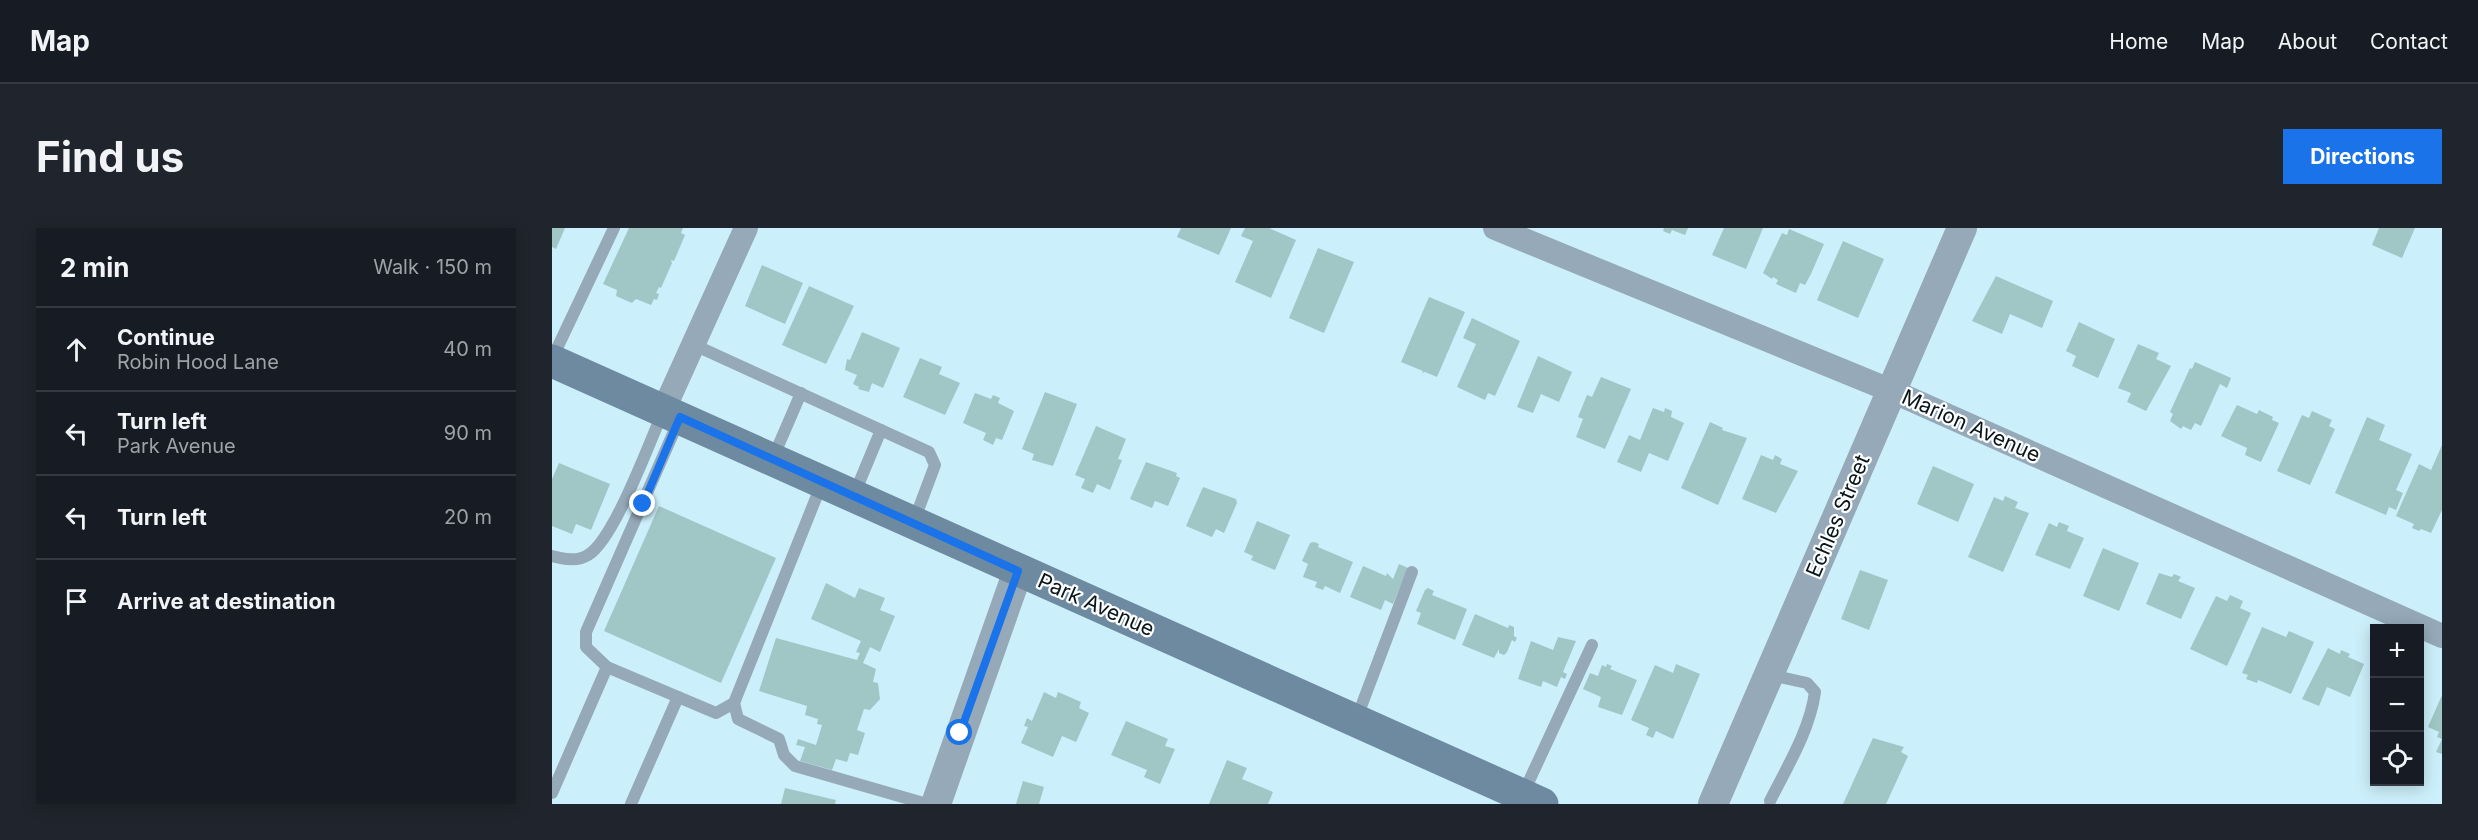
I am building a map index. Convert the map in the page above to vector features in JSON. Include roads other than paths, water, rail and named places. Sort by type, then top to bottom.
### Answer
[{"type":"main road","name":"Park Avenue","points":[[552,360],[1532,800]]},
{"type":"street","points":[[672,413],[693,344],[746,228]]},
{"type":"street","name":"Marion Avenue","points":[[1495,228],[1892,391],[2442,636]]},
{"type":"street","name":"Echles Street","points":[[1713,804],[1962,228]]},
{"type":"street","points":[[936,804],[1018,571]]},
{"type":"lane","points":[[552,360],[614,228]]},
{"type":"lane","points":[[693,344],[929,452],[935,465],[913,523]]},
{"type":"lane","points":[[773,459],[801,393]]},
{"type":"lane","points":[[552,556],[571,560],[587,556],[600,545],[672,413]]},
{"type":"lane","points":[[672,413],[586,632],[586,647],[607,667],[716,713],[734,703]]},
{"type":"lane","points":[[853,496],[881,430]]},
{"type":"lane","points":[[822,482],[734,703],[738,719],[779,739],[784,755],[795,766],[927,804]]},
{"type":"lane","points":[[1356,721],[1413,572]]},
{"type":"lane","points":[[1532,800],[1592,645]]},
{"type":"lane","points":[[552,793],[607,667]]},
{"type":"lane","points":[[1769,674],[1807,683],[1815,692],[1813,706],[1797,746],[1770,801]]},
{"type":"lane","points":[[631,804],[678,697]]}]
